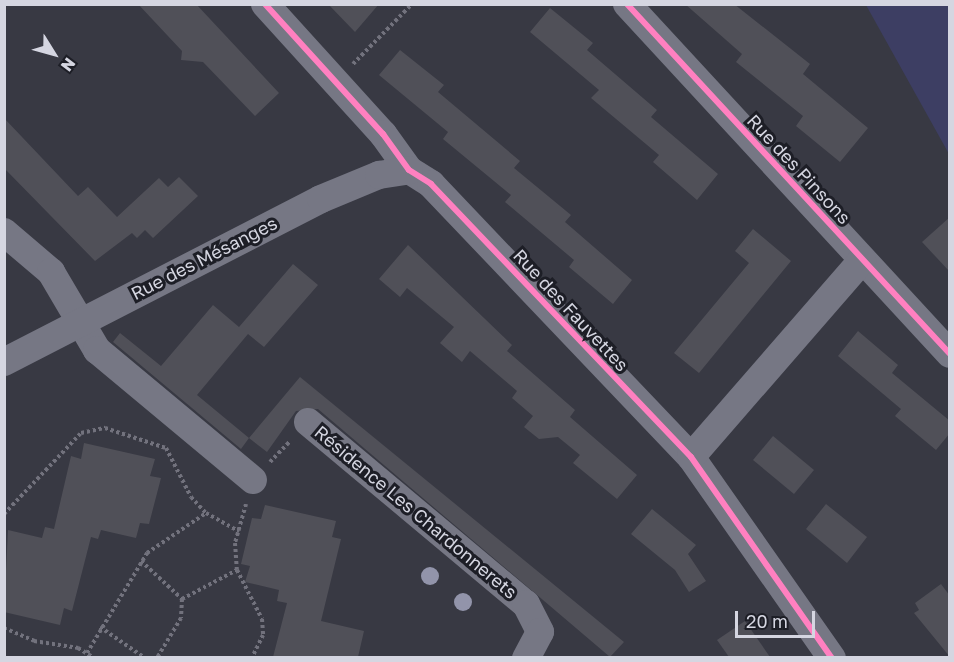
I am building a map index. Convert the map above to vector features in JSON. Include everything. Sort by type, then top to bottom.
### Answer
[{"type":"street","name":"Rue des Fauvettes","points":[[264,4],[336,82],[409,171],[431,184],[691,457],[832,657]]},
{"type":"street","name":"Rue des Pinsons","points":[[627,4],[950,354]]},
{"type":"street","name":"Rue des Mésanges","points":[[4,362],[335,192],[409,171]]},
{"type":"street","points":[[4,232],[45,265],[104,357],[253,480]]},
{"type":"street","points":[[691,457],[862,260]]},
{"type":"street","name":"Résidence Les Chardonnerets","points":[[308,422],[526,604],[540,632],[526,657]]},
{"type":"path","points":[[336,82],[412,4]]},
{"type":"path","points":[[4,514],[81,433],[105,428],[166,448],[191,497],[206,513],[239,531]]},
{"type":"path","points":[[252,657],[263,635],[262,619],[237,570],[239,531],[253,480]]},
{"type":"path","points":[[87,653],[100,627],[141,561],[206,513]]},
{"type":"path","points":[[141,561],[182,600],[181,618],[157,657]]},
{"type":"path","points":[[182,600],[237,570]]},
{"type":"path","points":[[100,627],[146,657]]},
{"type":"path","points":[[4,628],[34,641],[87,653],[94,657]]},
{"type":"shaded area","points":[[866,5],[949,5],[949,154]]},
{"type":"building","points":[[138,4],[196,4],[279,93],[255,116],[203,62],[181,60],[182,51]]},
{"type":"building","points":[[328,4],[379,4],[355,32]]},
{"type":"building","points":[[685,4],[734,4],[810,64],[803,74],[868,128],[840,162],[796,126],[803,116],[736,62],[742,54]]},
{"type":"building","points":[[550,8],[593,43],[587,50],[657,110],[651,117],[718,174],[697,200],[653,162],[659,155],[591,98],[599,90],[530,32]]},
{"type":"building","points":[[400,50],[444,85],[438,92],[520,161],[514,168],[571,215],[565,222],[632,280],[613,304],[569,267],[574,260],[505,202],[511,195],[443,139],[448,132],[379,75]]},
{"type":"building","points":[[4,118],[78,196],[88,187],[117,217],[159,178],[168,187],[179,177],[198,196],[153,238],[145,230],[137,238],[132,233],[95,261],[4,168]]},
{"type":"building","points":[[950,217],[950,272],[922,242]]},
{"type":"building","points":[[753,229],[791,261],[699,373],[674,353],[749,263],[735,251]]},
{"type":"building","points":[[408,245],[512,345],[507,351],[575,410],[570,417],[637,475],[617,499],[573,463],[580,455],[558,437],[539,439],[524,427],[533,416],[512,398],[517,391],[470,351],[462,362],[440,343],[454,327],[407,288],[400,297],[379,279]]},
{"type":"building","points":[[293,264],[318,285],[264,347],[248,334],[197,395],[249,438],[241,449],[113,342],[120,333],[161,366],[213,305],[239,327]]},
{"type":"building","points":[[858,331],[898,365],[892,373],[950,421],[950,433],[936,450],[895,416],[901,409],[838,356]]},
{"type":"building","points":[[300,377],[624,642],[610,657],[318,409],[296,411],[267,452],[249,438]]},
{"type":"building","points":[[773,436],[814,470],[794,494],[753,460]]},
{"type":"building","points":[[84,443],[155,459],[150,476],[161,478],[149,524],[140,523],[136,538],[101,530],[98,539],[91,537],[72,611],[64,608],[60,625],[4,612],[8,530],[42,538],[45,527],[54,529],[71,456],[81,459]]},
{"type":"building","points":[[826,504],[867,537],[847,563],[806,529]]},
{"type":"building","points":[[265,505],[336,521],[332,537],[341,539],[321,621],[364,631],[358,657],[273,657],[287,603],[277,601],[279,590],[245,582],[250,566],[241,564],[252,518],[261,519]]},
{"type":"building","points":[[652,509],[696,545],[688,554],[706,581],[689,592],[675,570],[631,534]]},
{"type":"building","points":[[941,584],[950,596],[950,657],[914,613],[919,610],[915,603]]},
{"type":"building","points":[[745,621],[770,657],[729,657],[717,640]]},
{"type":"cycle path","points":[[265,4],[383,134],[409,170],[431,184],[691,457],[832,658]]},
{"type":"cycle path","points":[[627,4],[950,354]]}]
